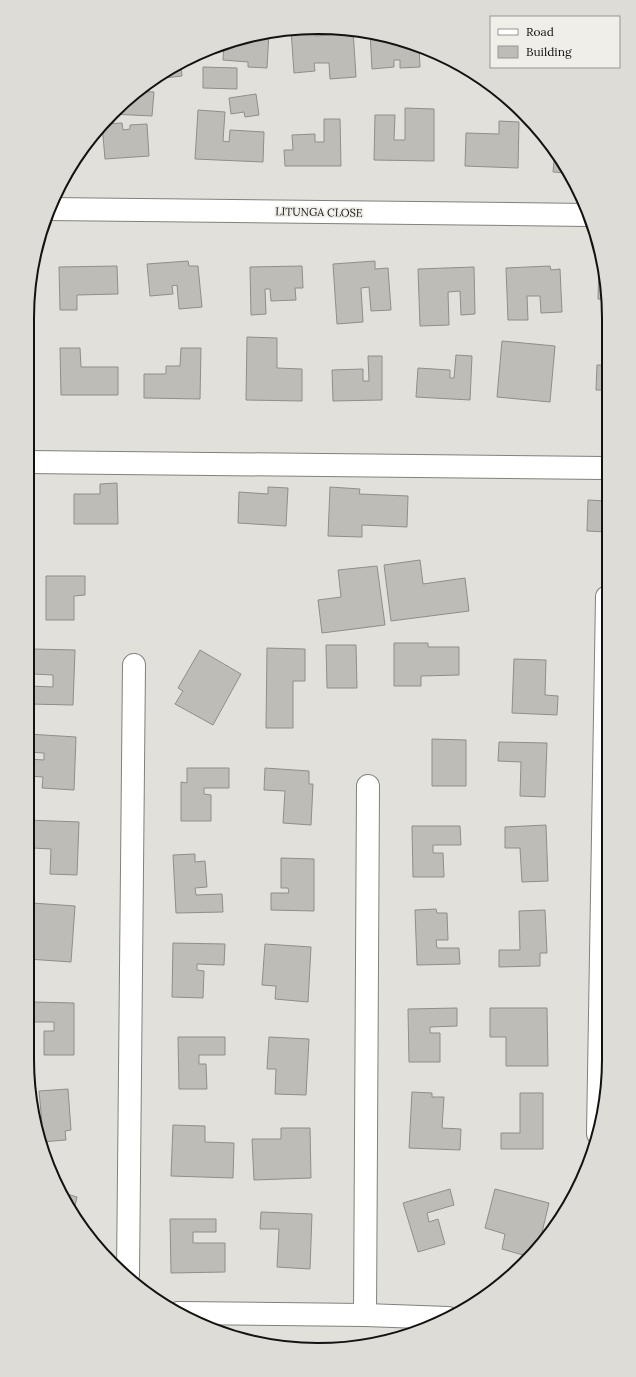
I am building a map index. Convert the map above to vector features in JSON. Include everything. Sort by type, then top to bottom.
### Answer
[{"type":"street","name":"LITUNGA CLOSE","points":[[56,209],[582,214]]},
{"type":"street","points":[[34,462],[602,468]]},
{"type":"street","points":[[128,1270],[134,665]]},
{"type":"street","points":[[365,1316],[368,786]]},
{"type":"street","points":[[598,1105],[602,895]]},
{"type":"street","points":[[191,1313],[435,1318]]},
{"type":"building","points":[[315,34],[315,36],[332,35],[353,36],[356,77],[330,79],[329,63],[314,63],[315,71],[294,73],[291,35]]},
{"type":"building","points":[[269,38],[267,68],[248,67],[248,62],[223,60],[224,50]]},
{"type":"building","points":[[370,39],[419,53],[420,67],[400,68],[400,60],[394,60],[394,67],[372,69]]},
{"type":"building","points":[[203,67],[237,68],[237,89],[203,88]]},
{"type":"building","points":[[181,69],[182,76],[167,78]]},
{"type":"building","points":[[147,92],[154,92],[152,116],[120,114]]},
{"type":"building","points":[[256,94],[259,115],[245,117],[244,112],[231,114],[229,98]]},
{"type":"building","points":[[405,108],[434,109],[434,161],[374,160],[375,115],[395,115],[394,140],[405,140]]},
{"type":"building","points":[[198,110],[225,112],[223,141],[229,142],[230,130],[264,132],[263,162],[195,159]]},
{"type":"building","points":[[324,119],[340,119],[341,166],[285,166],[284,150],[293,150],[292,135],[315,134],[315,142],[324,142]]},
{"type":"building","points":[[499,121],[519,122],[518,168],[465,166],[466,133],[499,134]]},
{"type":"building","points":[[122,123],[123,130],[130,129],[130,125],[147,124],[149,156],[105,159],[103,133],[111,124]]},
{"type":"building","points":[[554,160],[562,173],[553,172]]},
{"type":"building","points":[[188,261],[189,266],[198,266],[202,307],[179,309],[177,285],[172,286],[173,294],[150,296],[147,264]]},
{"type":"building","points":[[375,261],[375,269],[388,268],[391,310],[371,311],[369,287],[361,288],[363,322],[337,324],[333,264]]},
{"type":"building","points":[[117,266],[118,294],[77,295],[77,310],[60,310],[59,267]]},
{"type":"building","points":[[302,266],[303,288],[295,288],[296,300],[271,301],[270,289],[265,289],[266,314],[251,315],[250,267]]},
{"type":"building","points":[[550,266],[551,270],[560,269],[562,312],[541,313],[540,296],[527,296],[528,320],[508,320],[506,268]]},
{"type":"building","points":[[474,267],[475,314],[461,315],[460,291],[448,292],[449,325],[420,326],[418,269]]},
{"type":"building","points":[[599,273],[601,299],[598,299]]},
{"type":"building","points":[[247,337],[277,338],[277,368],[302,369],[302,401],[246,400]]},
{"type":"building","points":[[502,341],[555,346],[550,402],[497,397]]},
{"type":"building","points":[[60,348],[80,348],[81,367],[118,367],[118,395],[61,395]]},
{"type":"building","points":[[181,348],[201,348],[200,399],[144,398],[144,374],[166,374],[166,366],[180,366]]},
{"type":"building","points":[[456,355],[472,356],[470,400],[416,397],[418,368],[450,370],[450,378],[454,378]]},
{"type":"building","points":[[368,356],[382,356],[382,400],[333,401],[332,370],[363,369],[363,381],[369,381]]},
{"type":"building","points":[[597,365],[602,365],[602,390],[596,390]]},
{"type":"building","points":[[117,483],[118,524],[74,524],[74,494],[100,494],[100,484]]},
{"type":"building","points":[[268,487],[288,488],[286,526],[238,523],[239,492],[268,494]]},
{"type":"building","points":[[330,487],[360,489],[359,494],[408,496],[407,527],[362,525],[362,537],[328,536]]},
{"type":"building","points":[[588,500],[602,501],[602,532],[587,531]]},
{"type":"building","points":[[420,560],[423,584],[465,578],[469,611],[391,621],[384,565]]},
{"type":"building","points":[[377,566],[385,625],[322,633],[318,600],[341,597],[338,570]]},
{"type":"building","points":[[46,576],[85,576],[85,595],[74,596],[74,620],[46,620]]},
{"type":"building","points":[[394,643],[428,643],[428,647],[459,647],[459,675],[421,676],[421,686],[394,686]]},
{"type":"building","points":[[326,645],[356,645],[357,688],[327,688]]},
{"type":"building","points":[[267,648],[305,649],[305,681],[293,681],[293,728],[266,728]]},
{"type":"building","points":[[34,649],[75,650],[73,705],[34,704],[34,686],[53,687],[53,675],[34,674]]},
{"type":"building","points":[[200,650],[241,674],[213,725],[175,704],[183,691],[178,688]]},
{"type":"building","points":[[514,659],[546,660],[545,695],[558,696],[557,715],[512,713]]},
{"type":"building","points":[[34,734],[76,737],[74,790],[42,788],[43,777],[34,776],[34,759],[44,760],[44,753],[34,752]]},
{"type":"building","points":[[432,739],[466,740],[466,786],[432,786]]},
{"type":"building","points":[[499,742],[547,743],[545,797],[520,796],[521,762],[498,761]]},
{"type":"building","points":[[187,768],[229,768],[229,788],[204,788],[204,794],[211,795],[211,821],[181,821],[181,782],[187,783]]},
{"type":"building","points":[[265,768],[309,771],[309,784],[313,784],[311,825],[283,823],[285,791],[264,790]]},
{"type":"building","points":[[34,820],[79,822],[77,875],[50,874],[51,849],[34,848]]},
{"type":"building","points":[[546,825],[548,881],[522,882],[520,848],[505,848],[505,827]]},
{"type":"building","points":[[412,826],[460,826],[461,845],[433,845],[433,853],[443,853],[444,877],[413,877]]},
{"type":"building","points":[[195,854],[195,862],[205,861],[207,887],[195,888],[196,895],[222,894],[223,912],[176,913],[173,855]]},
{"type":"building","points":[[281,858],[314,859],[314,911],[271,910],[271,893],[289,893],[288,888],[281,888]]},
{"type":"building","points":[[34,903],[75,906],[71,962],[34,959]]},
{"type":"building","points":[[436,909],[437,913],[447,913],[448,940],[436,940],[437,948],[459,948],[460,964],[417,965],[415,910]]},
{"type":"building","points":[[545,910],[547,953],[540,953],[540,966],[499,967],[499,950],[520,950],[519,911]]},
{"type":"building","points":[[173,943],[225,944],[224,965],[197,964],[197,970],[204,971],[203,998],[172,997]]},
{"type":"building","points":[[265,944],[311,947],[308,1002],[275,999],[276,986],[262,985]]},
{"type":"building","points":[[34,1002],[74,1003],[74,1055],[44,1055],[44,1031],[54,1031],[54,1022],[34,1022]]},
{"type":"building","points":[[457,1008],[457,1026],[430,1027],[430,1033],[440,1033],[440,1062],[409,1062],[408,1009]]},
{"type":"building","points":[[490,1008],[547,1008],[548,1066],[506,1066],[506,1037],[490,1037]]},
{"type":"building","points":[[178,1037],[225,1037],[225,1055],[199,1055],[199,1064],[206,1064],[207,1089],[179,1089]]},
{"type":"building","points":[[269,1037],[309,1039],[306,1095],[275,1094],[276,1069],[267,1069]]},
{"type":"building","points":[[68,1089],[71,1130],[65,1131],[66,1140],[47,1142],[41,1123],[39,1091]]},
{"type":"building","points":[[412,1092],[432,1093],[432,1097],[444,1097],[442,1128],[461,1129],[460,1150],[409,1148]]},
{"type":"building","points":[[520,1093],[543,1093],[543,1149],[501,1149],[501,1133],[520,1133]]},
{"type":"building","points":[[173,1125],[205,1126],[205,1142],[234,1143],[233,1178],[171,1176]]},
{"type":"building","points":[[281,1128],[310,1128],[311,1178],[254,1180],[252,1139],[281,1139]]},
{"type":"building","points":[[450,1189],[454,1205],[427,1213],[429,1222],[438,1219],[445,1244],[418,1252],[403,1203]]},
{"type":"building","points":[[495,1189],[549,1203],[542,1234],[524,1255],[502,1249],[505,1234],[485,1228]]},
{"type":"building","points":[[68,1194],[77,1197],[75,1206]]},
{"type":"building","points":[[261,1212],[312,1214],[310,1269],[277,1267],[279,1229],[260,1229]]},
{"type":"building","points":[[170,1219],[216,1219],[216,1232],[193,1232],[193,1243],[225,1243],[225,1272],[171,1273]]}]
